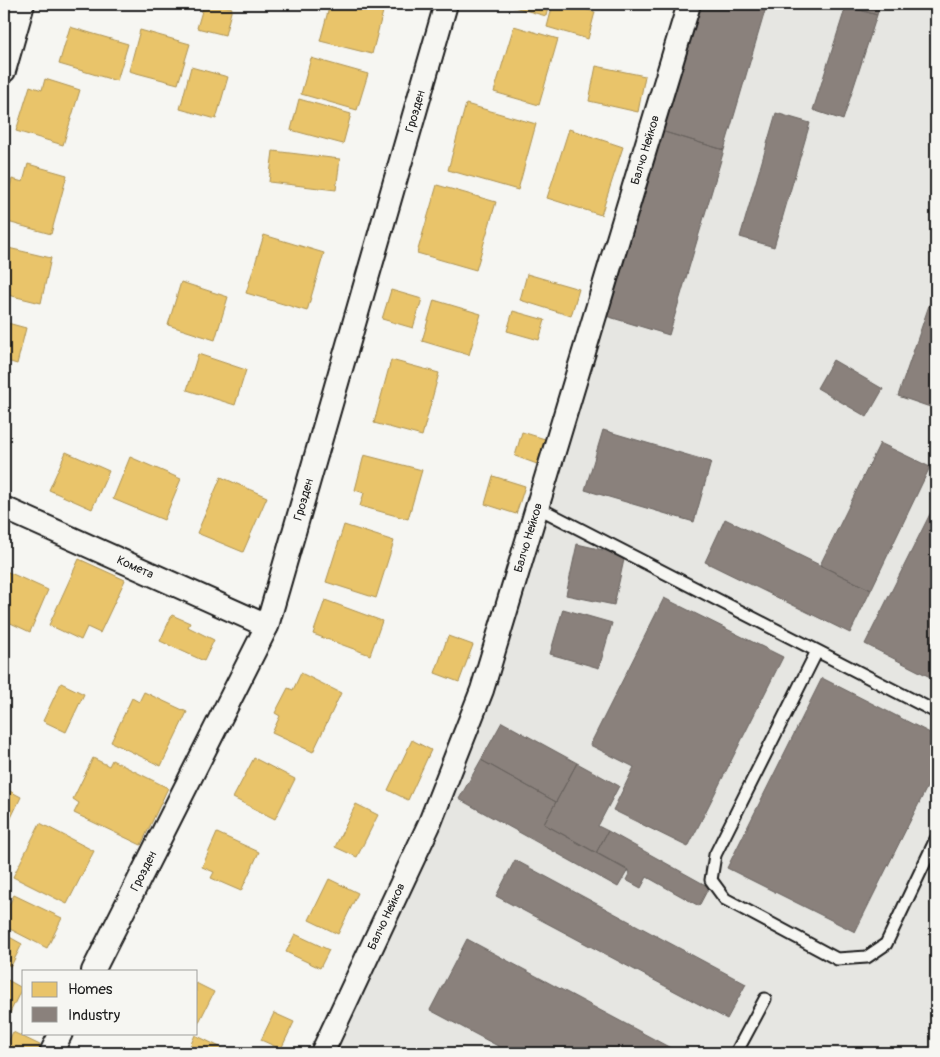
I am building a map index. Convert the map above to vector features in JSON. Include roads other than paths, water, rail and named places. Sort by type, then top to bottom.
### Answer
[{"type":"street","points":[[4,70],[22,4]]},
{"type":"street","name":"Грозден","points":[[94,970],[266,626],[446,4]]},
{"type":"street","name":"Балчо Нейков","points":[[322,1053],[429,825],[482,690],[689,4]]},
{"type":"street","name":"Комета","points":[[4,508],[266,626]]},
{"type":"street","points":[[51,1053],[60,1034]]},
{"type":"lane","points":[[932,4],[936,6]]},
{"type":"lane","points":[[537,508],[936,712]]},
{"type":"lane","points":[[817,650],[715,855],[711,880],[725,899],[838,959],[867,957],[886,944],[936,839]]},
{"type":"lane","points":[[736,1053],[765,998]]}]
